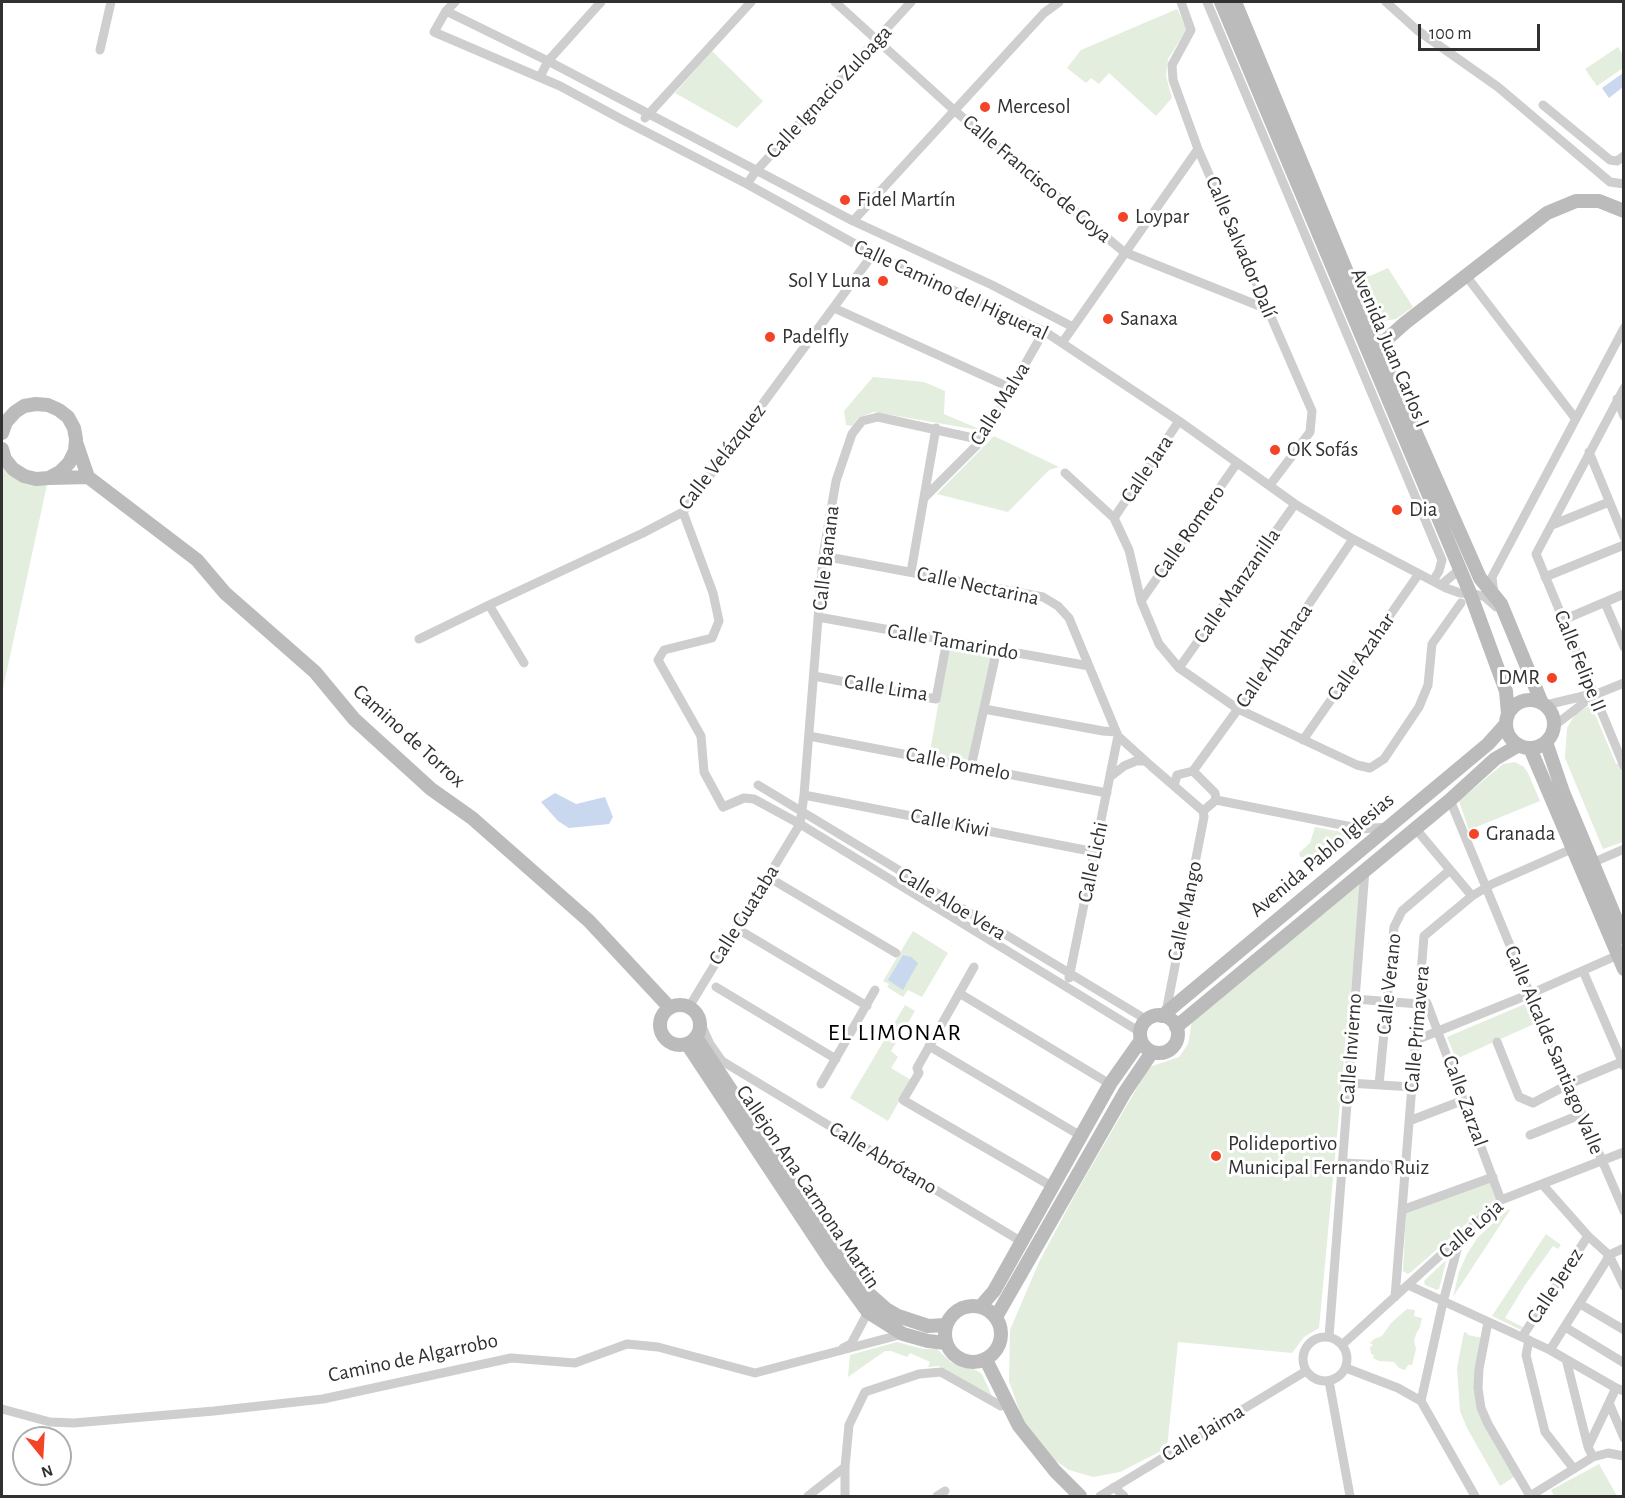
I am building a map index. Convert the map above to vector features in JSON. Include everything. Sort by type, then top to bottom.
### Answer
[{"type":"street","points":[[100,50],[111,2]]},
{"type":"street","points":[[446,11],[455,2]]},
{"type":"street","points":[[540,77],[548,61],[601,2]]},
{"type":"street","points":[[638,127],[751,2]]},
{"type":"street","name":"Calle Francisco de Goya","points":[[836,2],[955,111],[1124,252],[1267,309]]},
{"type":"street","name":"Calle Ignacio Zuloaga","points":[[747,184],[756,171],[911,2]]},
{"type":"street","points":[[853,221],[1044,13],[1059,2]]},
{"type":"street","name":"Calle Salvador Dalí","points":[[1181,2],[1191,30],[1177,53],[1171,72],[1198,149],[1312,411],[1310,432],[1270,485]]},
{"type":"street","points":[[1207,2],[1442,560],[1439,571],[1440,585]]},
{"type":"street","name":"Avenida Juan Carlos I","points":[[1221,2],[1460,569],[1469,601],[1506,691],[1507,719]]},
{"type":"street","name":"Avenida Juan Carlos I","points":[[1235,2],[1378,347],[1480,578],[1501,604],[1543,703]]},
{"type":"street","points":[[1386,2],[1417,30],[1498,87],[1610,182],[1623,184]]},
{"type":"street","name":"Calle Camino del Higueral","points":[[1073,327],[992,285],[853,221],[548,61],[446,11],[434,32],[560,86],[747,184],[873,254],[1044,331],[1179,421],[1295,504],[1353,539],[1418,574],[1460,593],[1469,601],[1485,597],[1495,606],[1507,632],[1515,640]]},
{"type":"street","points":[[1543,105],[1610,160],[1617,161],[1623,156]]},
{"type":"street","points":[[1062,343],[1198,149]]},
{"type":"street","points":[[1378,347],[1405,323],[1547,213],[1576,201],[1599,201],[1623,211]]},
{"type":"street","name":"Calle Velázquez","points":[[419,639],[683,512],[873,254]]},
{"type":"street","points":[[1467,277],[1575,418]]},
{"type":"street","points":[[834,308],[1011,388]]},
{"type":"street","points":[[1371,328],[1384,329],[1405,323]]},
{"type":"street","points":[[1494,594],[1492,577],[1623,328]]},
{"type":"street","name":"Calle Malva","points":[[924,498],[982,440],[1044,331]]},
{"type":"street","points":[[1552,525],[1623,388]]},
{"type":"street","points":[[1617,399],[1623,416]]},
{"type":"street","points":[[2,433],[8,411],[36,404],[48,405],[59,410],[68,417],[74,428],[76,442],[88,477],[36,479],[24,476],[13,469],[5,459],[2,449]]},
{"type":"street","name":"Calle Banana","points":[[800,824],[823,556],[836,481],[852,434],[862,421],[878,417],[982,440]]},
{"type":"street","name":"Calle Jara","points":[[1114,518],[1179,421]]},
{"type":"street","name":"Calle Malva","points":[[911,572],[936,428]]},
{"type":"street","points":[[49,478],[69,463],[75,451],[76,442]]},
{"type":"street","points":[[1589,452],[1623,537]]},
{"type":"street","name":"Calle Romero","points":[[1141,601],[1237,463]]},
{"type":"street","points":[[1065,473],[1114,518],[1130,550],[1141,601],[1159,644],[1179,668],[1238,709],[1357,765],[1371,768],[1384,759],[1419,707],[1428,685],[1432,644],[1469,601]]},
{"type":"street","name":"Camino de Torrox","points":[[88,477],[197,560],[225,593],[315,672],[363,727],[430,789],[472,818],[589,921],[670,1008]]},
{"type":"street","points":[[1552,525],[1610,502]]},
{"type":"street","name":"Calle Manzanilla","points":[[1179,668],[1295,504]]},
{"type":"street","name":"Calle Aloe Vera","points":[[683,512],[713,593],[719,621],[712,638],[664,650],[658,660],[701,736],[704,772],[723,807],[744,798],[754,799],[800,824],[1143,1031]]},
{"type":"street","name":"Calle Felipe II","points":[[1552,525],[1536,554],[1623,766]]},
{"type":"street","name":"Calle Albahaca","points":[[1174,786],[1177,775],[1193,771],[1238,709],[1353,539]]},
{"type":"street","points":[[1545,577],[1623,544]]},
{"type":"street","name":"Calle Nectarina","points":[[823,556],[1042,597],[1058,606],[1069,618],[1117,734],[1203,811]]},
{"type":"street","points":[[1440,585],[1460,569]]},
{"type":"street","name":"Calle Azahar","points":[[1303,740],[1418,574]]},
{"type":"street","points":[[1563,620],[1623,594]]},
{"type":"street","points":[[1605,603],[1623,647]]},
{"type":"street","points":[[489,605],[524,663]]},
{"type":"street","name":"Calle Tamarindo","points":[[818,617],[1089,666]]},
{"type":"street","name":"Calle Lima","points":[[814,676],[936,699],[947,640]]},
{"type":"street","points":[[971,767],[997,650]]},
{"type":"street","points":[[1554,726],[1594,695],[1623,683]]},
{"type":"street","points":[[1543,703],[1594,695]]},
{"type":"street","points":[[1525,747],[1538,747],[1546,742],[1554,726],[1552,714],[1543,703],[1534,699],[1520,701],[1507,719],[1509,736],[1525,747],[1574,848],[1623,969]]},
{"type":"street","points":[[984,709],[1117,734]]},
{"type":"street","name":"Avenida Pablo Iglesias","points":[[1164,1014],[1488,744],[1507,719]]},
{"type":"street","name":"Calle Lichi","points":[[1068,987],[1117,734]]},
{"type":"street","name":"Calle Pomelo","points":[[809,736],[1107,793]]},
{"type":"street","points":[[1613,741],[1623,737]]},
{"type":"street","points":[[1546,742],[1557,777],[1623,938]]},
{"type":"street","name":"Avenida Pablo Iglesias","points":[[1176,1027],[1450,800],[1495,759],[1525,747]]},
{"type":"street","points":[[1110,777],[1124,766],[1136,761],[1145,761]]},
{"type":"street","points":[[1193,771],[1215,793],[1216,800]]},
{"type":"street","name":"Calle Aloe Vera","points":[[758,785],[1069,974],[1143,1031]]},
{"type":"street","name":"Calle Kiwi","points":[[804,795],[1095,852]]},
{"type":"street","points":[[1203,811],[1216,800]]},
{"type":"street","points":[[1216,800],[1362,829],[1389,827]]},
{"type":"street","name":"Calle Alcalde Santiago Valle","points":[[1450,800],[1623,1210]]},
{"type":"street","name":"Calle Mango","points":[[1164,1014],[1204,817],[1203,811]]},
{"type":"street","name":"Calle Guataba","points":[[688,1007],[800,824]]},
{"type":"street","points":[[1415,828],[1472,896]]},
{"type":"street","points":[[1362,829],[1368,835],[1368,845]]},
{"type":"street","name":"Calle Primavera","points":[[1395,1297],[1424,936],[1472,896],[1492,884],[1574,848]]},
{"type":"street","points":[[1592,863],[1623,849]]},
{"type":"street","name":"Calle Invierno","points":[[1329,1336],[1365,870]]},
{"type":"street","name":"Calle Verano","points":[[1379,1084],[1394,927],[1402,911],[1450,870]]},
{"type":"street","points":[[768,877],[896,953]]},
{"type":"street","points":[[736,927],[867,1006]]},
{"type":"street","points":[[1416,1040],[1530,994],[1618,955]]},
{"type":"street","points":[[974,967],[917,1068],[920,1072],[903,1100],[1053,1186]]},
{"type":"street","points":[[1497,1042],[1519,1097],[1533,1103],[1569,1084],[1623,1063],[1583,970]]},
{"type":"street","points":[[1171,977],[1181,991],[1191,991]]},
{"type":"street","points":[[716,987],[836,1059]]},
{"type":"street","points":[[821,1084],[875,990]]},
{"type":"street","points":[[959,993],[1110,1084]]},
{"type":"street","points":[[1355,999],[1419,1004]]},
{"type":"street","name":"Calle Zarzal","points":[[1419,1004],[1428,1003],[1501,1200]]},
{"type":"street","points":[[688,1007],[697,1014],[700,1022],[692,1040],[678,1045],[664,1037],[661,1030],[661,1019],[670,1008],[688,1007]]},
{"type":"street","points":[[980,1307],[994,1291],[1110,1084],[1143,1031],[1154,1016],[1164,1014],[1170,1019],[1176,1027],[1177,1041],[1167,1052],[1152,1052],[1145,1047],[1143,1031]]},
{"type":"street","name":"Calle Abrótano","points":[[700,1022],[710,1044],[722,1061],[1022,1242]]},
{"type":"street","name":"Callejon Ana Carmona Martin","points":[[692,1040],[728,1085],[830,1240],[868,1293],[898,1316],[928,1326],[946,1324]]},
{"type":"street","name":"Callejon Ana Carmona Martin","points":[[692,1040],[830,1260],[868,1312],[903,1334],[946,1343]]},
{"type":"street","points":[[929,1046],[1081,1136]]},
{"type":"street","points":[[996,1317],[1125,1092],[1152,1052]]},
{"type":"street","points":[[728,1085],[733,1077],[744,1074]]},
{"type":"street","points":[[1349,1083],[1412,1087]]},
{"type":"street","points":[[1409,1121],[1464,1100]]},
{"type":"street","points":[[1530,1135],[1582,1114]]},
{"type":"street","name":"Calle Loja","points":[[1342,1344],[1501,1200],[1623,1152]]},
{"type":"street","points":[[1343,1163],[1405,1166]]},
{"type":"street","points":[[1402,1210],[1493,1177]]},
{"type":"street","points":[[1542,1184],[1588,1236],[1609,1255],[1623,1286]]},
{"type":"street","name":"Calle Jerez","points":[[1525,1339],[1588,1236]]},
{"type":"street","points":[[1421,1401],[1443,1302],[1461,1237]]},
{"type":"street","points":[[1550,1350],[1609,1255],[1623,1248]]},
{"type":"street","points":[[1408,1285],[1550,1350],[1620,1390],[1609,1403],[1588,1447]]},
{"type":"street","points":[[1580,1304],[1623,1330]]},
{"type":"street","points":[[970,1306],[980,1307],[996,1317],[1002,1336],[994,1354],[986,1360],[967,1362],[951,1352],[946,1343],[946,1324],[960,1309],[970,1306]]},
{"type":"street","points":[[868,1312],[886,1309]]},
{"type":"street","name":"Camino de Algarrobo","points":[[827,1355],[851,1344],[868,1312]]},
{"type":"street","points":[[1488,1322],[1479,1369],[1478,1388],[1481,1408],[1530,1496],[1593,1457],[1608,1452],[1623,1456]]},
{"type":"street","points":[[1565,1327],[1623,1363]]},
{"type":"street","name":"Camino de Algarrobo","points":[[2,1409],[50,1422],[74,1423],[214,1411],[323,1399],[511,1358],[575,1363],[627,1344],[658,1347],[755,1373],[903,1334]]},
{"type":"street","points":[[1329,1336],[1342,1344],[1347,1352],[1346,1368],[1342,1374],[1329,1381],[1320,1381],[1306,1371],[1303,1354],[1306,1346],[1313,1340],[1329,1336]]},
{"type":"street","points":[[1525,1339],[1526,1354],[1545,1432],[1574,1469]]},
{"type":"street","points":[[1566,1359],[1588,1447],[1593,1457]]},
{"type":"street","points":[[986,1360],[1019,1426],[1055,1471],[1080,1497]]},
{"type":"street","points":[[1346,1368],[1398,1388],[1421,1401],[1475,1497]]},
{"type":"street","name":"Calle Jaima","points":[[1100,1497],[1306,1371]]},
{"type":"street","points":[[845,1497],[849,1425],[865,1392],[920,1374],[941,1372],[1001,1406],[1007,1403]]},
{"type":"street","points":[[1329,1381],[1350,1497]]},
{"type":"street","points":[[1609,1403],[1623,1438]]},
{"type":"street","points":[[808,1497],[845,1467]]},
{"type":"street","points":[[1114,1487],[1124,1497]]},
{"type":"green space","points":[[1177,9],[1187,29],[1168,59],[1166,76],[1172,98],[1156,116],[1109,73],[1099,84],[1091,78],[1086,83],[1067,68],[1081,50]]},
{"type":"green space","points":[[1618,47],[1623,55],[1623,68],[1597,86],[1585,69]]},
{"type":"green space","points":[[712,51],[763,101],[737,128],[675,93]]},
{"type":"green space","points":[[1388,268],[1413,307],[1396,319],[1383,321],[1377,315],[1359,273],[1370,276]]},
{"type":"green space","points":[[873,377],[924,382],[945,391],[944,414],[984,431],[874,412],[858,418],[852,426],[846,425],[844,411]]},
{"type":"green space","points":[[994,436],[1059,467],[1049,470],[1008,512],[937,494]]},
{"type":"green space","points":[[2,449],[13,469],[48,480],[2,693]]},
{"type":"green space","points":[[949,643],[994,652],[970,764],[929,757]]},
{"type":"green space","points":[[1591,705],[1616,764],[1623,761],[1623,842],[1603,849],[1565,758],[1567,728],[1575,714]]},
{"type":"green space","points":[[1515,762],[1524,767],[1528,773],[1540,801],[1469,830],[1459,801],[1503,764]]},
{"type":"green space","points":[[1315,827],[1357,835],[1328,861],[1300,857],[1299,853],[1310,843]]},
{"type":"green space","name":"Polideportivo Municipal Fernando Ruiz","points":[[1362,880],[1319,1328],[1304,1337],[1292,1353],[1178,1342],[1167,1448],[1120,1472],[1093,1477],[1069,1470],[1046,1454],[1023,1421],[1009,1381],[1010,1330],[1039,1262],[1149,1067],[1179,1057],[1188,1044],[1192,1021]]},
{"type":"green space","points":[[913,931],[948,953],[922,997],[908,990],[903,997],[887,987],[889,984],[883,981]]},
{"type":"green space","points":[[1525,1004],[1534,1024],[1456,1059],[1447,1037]]},
{"type":"green space","points":[[905,1005],[915,1011],[891,1051],[898,1057],[891,1068],[911,1080],[888,1121],[850,1098]]},
{"type":"green space","points":[[1491,1181],[1497,1197],[1411,1272],[1408,1274],[1403,1271],[1406,1213]]},
{"type":"green space","points":[[1509,1209],[1453,1297],[1459,1272],[1467,1254],[1478,1237]]},
{"type":"green space","points":[[1546,1234],[1561,1245],[1558,1249],[1553,1246],[1505,1318],[1523,1327],[1521,1330],[1492,1316]]},
{"type":"green space","points":[[1445,1261],[1439,1289],[1425,1285],[1424,1281]]},
{"type":"green space","points":[[1407,1309],[1415,1310],[1414,1316],[1422,1318],[1414,1341],[1416,1349],[1412,1365],[1408,1365],[1405,1370],[1399,1368],[1394,1362],[1379,1361],[1373,1358],[1370,1347],[1373,1345],[1370,1343],[1382,1336],[1391,1323]]},
{"type":"green space","points":[[1464,1332],[1482,1338],[1475,1383],[1514,1477],[1500,1486],[1467,1428],[1460,1411],[1457,1368]]},
{"type":"green space","points":[[897,1342],[923,1349],[937,1349],[952,1363],[976,1370],[982,1374],[992,1396],[939,1366],[928,1367],[930,1362],[910,1353],[907,1357],[885,1351],[848,1377],[850,1355]]},
{"type":"green space","points":[[1599,1464],[1617,1496],[1554,1496],[1551,1490]]},
{"type":"water","points":[[1623,73],[1623,87],[1609,98],[1602,88]]},
{"type":"water","points":[[555,793],[576,804],[605,797],[613,817],[609,824],[569,828],[558,821],[541,802]]},
{"type":"water","points":[[903,955],[911,957],[918,963],[903,990],[888,980]]},
{"type":"place","name":"Mercesol","points":[[985,107]]},
{"type":"place","name":"Fidel Martín","points":[[845,200]]},
{"type":"place","name":"Loypar","points":[[1123,217]]},
{"type":"place","name":"Sol Y Luna","points":[[883,281]]},
{"type":"place","name":"Sanaxa","points":[[1108,319]]},
{"type":"place","name":"Padelfly","points":[[770,337]]},
{"type":"place","name":"OK Sofás","points":[[1275,450]]},
{"type":"place","name":"Dia","points":[[1397,510]]},
{"type":"place","name":"DMR","points":[[1552,678]]},
{"type":"place","name":"Granada","points":[[1474,834]]},
{"type":"place","name":"Polideportivo Municipal Fernando Ruiz","points":[[1216,1156]]},
{"type":"district","name":"EL LIMONAR","points":[[895,1033]]}]
